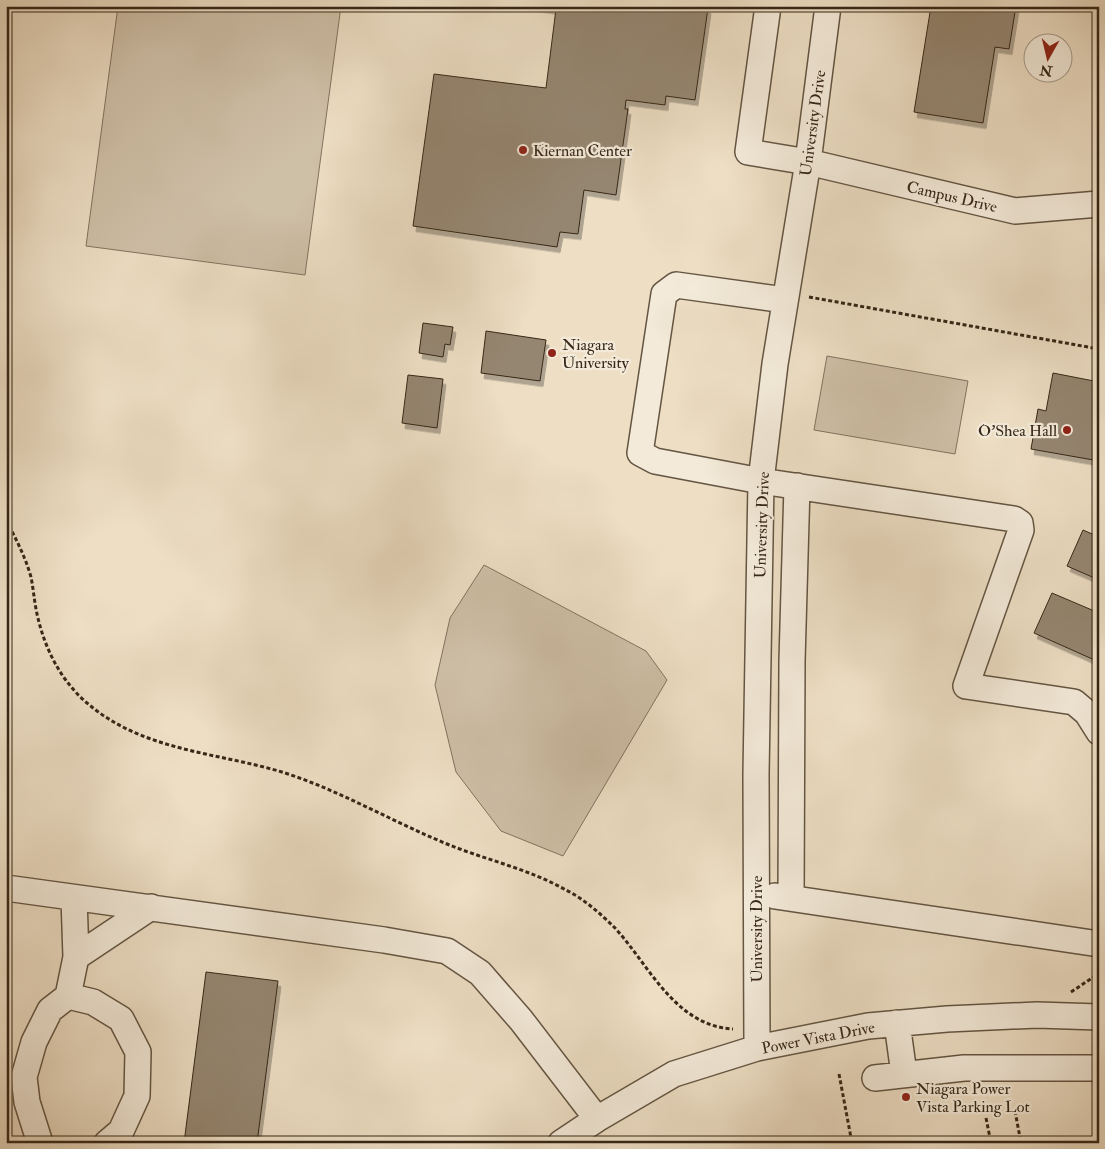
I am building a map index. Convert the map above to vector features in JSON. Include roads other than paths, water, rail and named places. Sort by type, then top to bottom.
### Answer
[{"type":"street","name":"Campus Drive","points":[[768,6],[748,152],[808,162],[1016,211],[1099,204]]},
{"type":"street","name":"University Drive","points":[[757,1048],[756,774],[760,481],[796,303],[808,162],[828,6]]},
{"type":"street","points":[[796,303],[676,285],[664,294],[640,453],[655,461],[760,481],[1014,519],[1020,522],[1022,530],[966,686],[1074,702],[1087,713],[1099,732]]},
{"type":"street","points":[[792,898],[792,661],[797,486]]},
{"type":"street","points":[[757,657],[792,661]]},
{"type":"street","points":[[756,774],[792,780]]},
{"type":"street","points":[[6,888],[384,940],[447,951],[480,973],[521,1020],[596,1119]]},
{"type":"street","points":[[756,893],[1099,944]]},
{"type":"street","points":[[40,1143],[28,1102],[24,1077],[34,1042],[50,1010],[68,996],[76,957],[74,898]]},
{"type":"street","points":[[76,957],[151,907]]},
{"type":"street","points":[[68,996],[93,1002],[121,1019],[138,1052],[137,1096],[121,1131],[107,1143]]},
{"type":"street","name":"Power Vista Drive","points":[[560,1143],[596,1119],[674,1074],[757,1048],[868,1026],[1037,1015],[1099,1017]]},
{"type":"street","points":[[897,1024],[904,1074]]},
{"type":"street","points":[[876,1078],[964,1068],[1099,1068]]},
{"type":"place","name":"Kiernan Center","points":[[523,150]]},
{"type":"place","name":"Niagara University","points":[[552,353]]},
{"type":"place","name":"O'Shea Hall","points":[[1067,430]]},
{"type":"place","name":"Niagara Power Vista Parking Lot","points":[[906,1097]]}]
